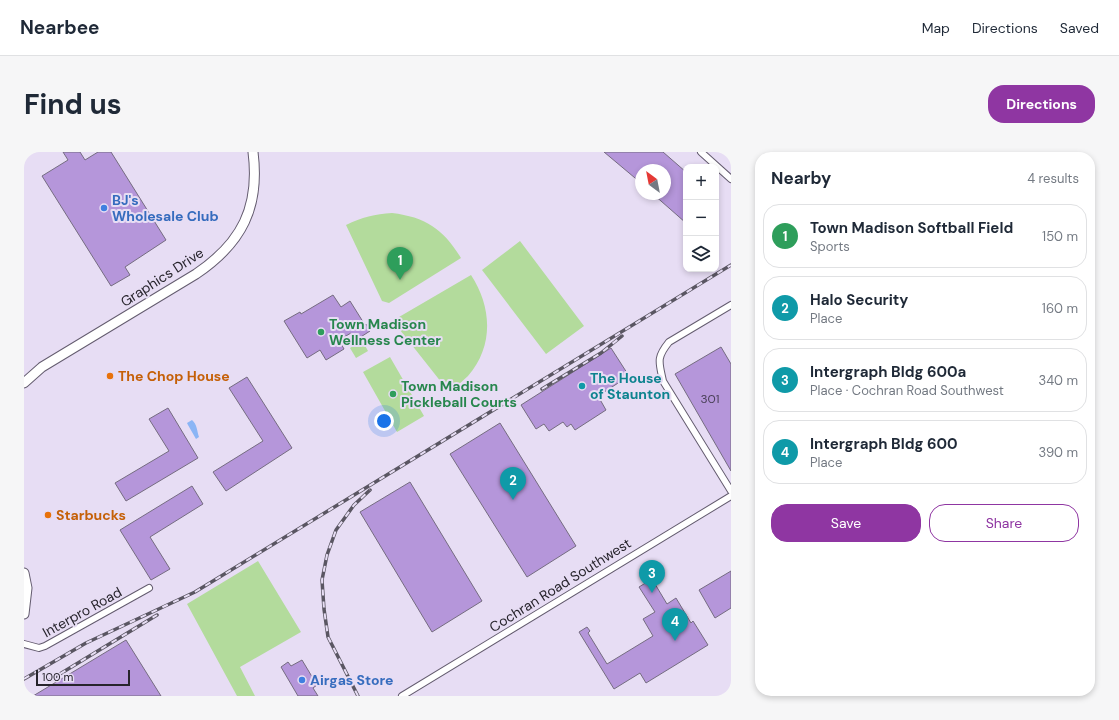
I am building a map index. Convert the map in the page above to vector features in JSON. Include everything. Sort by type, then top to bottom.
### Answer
[{"type":"street","name":"Graphics Drive","points":[[24,383],[42,367],[196,274],[218,257],[230,245],[247,216],[253,198],[255,181],[253,152]]},
{"type":"street","points":[[701,152],[731,178]]},
{"type":"street","points":[[731,305],[669,342],[662,350],[658,361],[663,381],[731,491]]},
{"type":"street","name":"Cochran Road Southwest","points":[[402,696],[731,496]]},
{"type":"street","points":[[24,573],[26,588],[24,614]]},
{"type":"street","name":"Interpro Road","points":[[24,644],[39,648],[45,646],[149,588]]},
{"type":"green space","points":[[392,213],[415,218],[433,226],[455,248],[461,258],[389,303],[382,301],[346,225],[369,216]]},
{"type":"green space","points":[[520,241],[584,326],[546,354],[482,270]]},
{"type":"green space","points":[[471,275],[483,300],[487,326],[486,339],[482,352],[468,376],[449,392],[396,325],[399,317]]},
{"type":"green space","points":[[362,340],[368,351],[356,358],[350,348]]},
{"type":"green space","name":"Town Madison Pickleball Courts","points":[[390,357],[424,416],[397,432],[363,372]]},
{"type":"green space","points":[[258,561],[301,632],[240,667],[255,696],[237,696],[187,604]]},
{"type":"water","points":[[192,420],[196,426],[199,437],[196,439],[187,423]]},
{"type":"building","name":"BJ's Wholesale Club","points":[[63,152],[80,152],[85,160],[98,152],[111,152],[166,240],[125,267],[130,275],[111,286],[42,176],[68,160]]},
{"type":"building","points":[[604,152],[663,152],[683,169],[683,220],[660,200],[671,200],[671,164],[635,164],[635,178]]},
{"type":"building","name":"Town Madison Wellness Center","points":[[333,295],[341,307],[350,301],[370,331],[356,340],[351,333],[339,340],[344,349],[326,360],[320,350],[307,358],[284,321],[300,312],[301,314]]},
{"type":"building","points":[[721,347],[731,364],[731,471],[675,374]]},
{"type":"building","name":"The House of Staunton","points":[[611,348],[629,376],[598,396],[606,410],[575,430],[571,424],[567,427],[563,422],[549,431],[544,424],[536,429],[521,405]]},
{"type":"building","points":[[247,377],[292,448],[226,491],[213,472],[263,441],[229,388]]},
{"type":"building","points":[[168,408],[198,458],[126,501],[115,483],[169,451],[149,419]]},
{"type":"building","points":[[500,423],[576,546],[527,577],[450,454]]},
{"type":"building","points":[[410,482],[482,601],[432,632],[360,512]]},
{"type":"building","points":[[192,486],[203,504],[150,537],[170,569],[151,580],[120,530]]},
{"type":"building","points":[[731,571],[731,608],[715,618],[699,590]]},
{"type":"building","points":[[652,579],[667,604],[676,598],[691,623],[693,621],[708,645],[646,683],[640,673],[614,689],[579,632],[587,627],[590,631],[588,633],[607,664],[653,636],[643,619],[655,612],[639,587]]},
{"type":"building","points":[[126,640],[161,696],[33,696]]},
{"type":"building","points":[[302,660],[317,685],[313,688],[318,696],[298,696],[281,667],[288,662],[291,666]]},
{"type":"railway","points":[[24,679],[86,643],[195,592],[731,265]]},
{"type":"railway","points":[[542,389],[601,353],[622,336]]},
{"type":"railway","points":[[358,696],[328,637],[322,580],[327,555],[336,530],[354,505],[370,490]]},
{"type":"railway","points":[[50,680],[157,615]]},
{"type":"place","name":"BJ's Wholesale Club","points":[[104,208]]},
{"type":"place","name":"Town Madison Softball Field","points":[[400,280]]},
{"type":"place","name":"Town Madison Wellness Center","points":[[321,332]]},
{"type":"place","name":"The Chop House","points":[[110,376]]},
{"type":"place","name":"The House of Staunton","points":[[582,386]]},
{"type":"place","name":"Town Madison Pickleball Courts","points":[[393,394]]},
{"type":"place","name":"Halo Security","points":[[513,500]]},
{"type":"place","name":"Starbucks","points":[[48,515]]},
{"type":"place","name":"Intergraph Bldg 600a","points":[[652,593]]},
{"type":"place","name":"Intergraph Bldg 600","points":[[675,641]]},
{"type":"place","name":"Airgas Store","points":[[302,680]]}]
